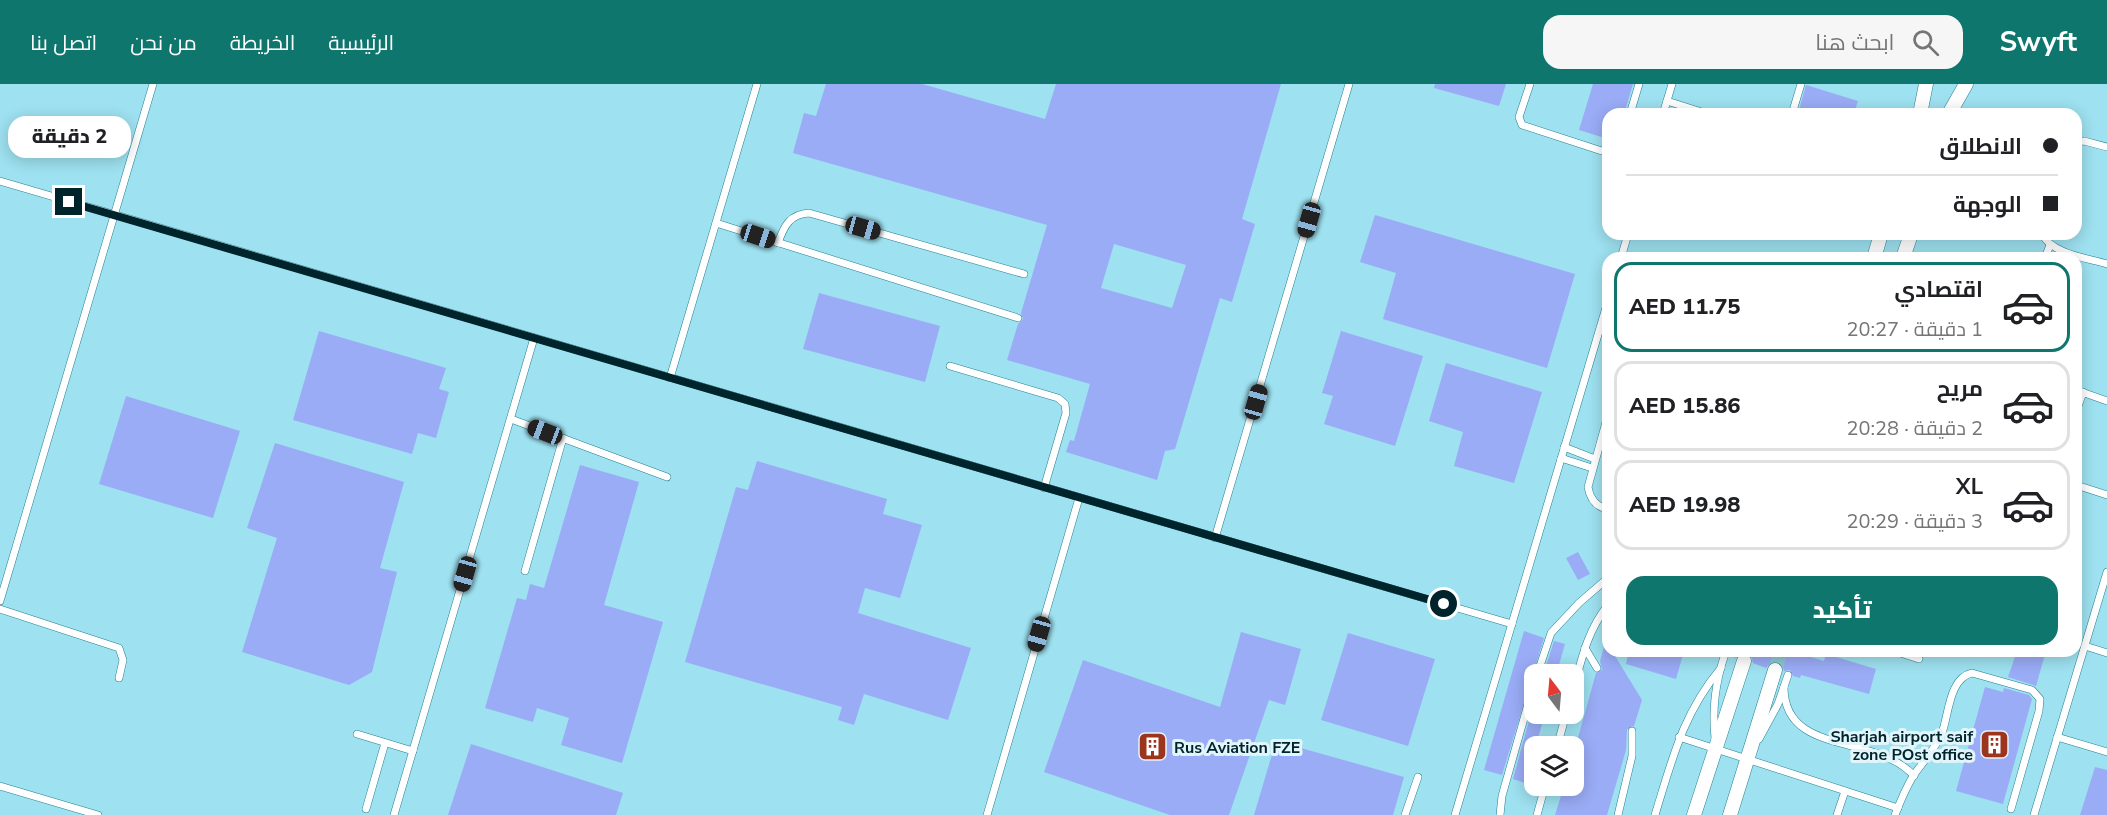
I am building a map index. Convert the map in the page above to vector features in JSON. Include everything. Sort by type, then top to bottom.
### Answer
[{"type":"street","points":[[1921,108],[1926,84]]},
{"type":"street","points":[[1952,108],[1966,84]]},
{"type":"street","points":[[1694,815],[1744,661]]},
{"type":"street","points":[[1730,815],[1748,759],[1782,673]]},
{"type":"lane","points":[[0,601],[153,84]]},
{"type":"lane","points":[[670,378],[757,84]]},
{"type":"lane","points":[[1215,538],[1349,84]]},
{"type":"lane","points":[[1530,84],[1519,117],[1522,125],[1602,151]]},
{"type":"lane","points":[[1632,108],[1639,84]]},
{"type":"lane","points":[[1665,108],[1672,84]]},
{"type":"lane","points":[[1794,108],[1801,84]]},
{"type":"lane","points":[[1667,100],[1690,108]]},
{"type":"lane","points":[[2082,141],[2107,147]]},
{"type":"lane","points":[[0,181],[1512,624]]},
{"type":"lane","points":[[778,243],[787,222],[800,214],[809,213],[1024,274]]},
{"type":"lane","points":[[716,223],[1018,318]]},
{"type":"lane","points":[[2046,240],[2050,245],[2071,252]]},
{"type":"lane","points":[[2047,252],[2050,245]]},
{"type":"lane","points":[[2082,256],[2107,264]]},
{"type":"lane","points":[[1455,815],[1602,321]]},
{"type":"lane","points":[[394,815],[534,338]]},
{"type":"lane","points":[[950,366],[1058,398],[1065,404],[1066,413],[1044,488]]},
{"type":"lane","points":[[2082,392],[2107,400]]},
{"type":"lane","points":[[511,419],[667,477]]},
{"type":"lane","points":[[1602,435],[1588,487],[1595,504],[1602,507]]},
{"type":"lane","points":[[525,571],[563,438]]},
{"type":"lane","points":[[1564,447],[1595,459]]},
{"type":"lane","points":[[1561,458],[1592,468]]},
{"type":"lane","points":[[2082,487],[2107,495]]},
{"type":"lane","points":[[987,815],[1079,498]]},
{"type":"lane","points":[[2082,656],[2107,572]]},
{"type":"lane","points":[[1541,664],[1551,633],[1579,603],[1602,583]]},
{"type":"lane","points":[[0,609],[119,648],[123,660],[119,678]]},
{"type":"lane","points":[[1580,664],[1595,621],[1602,612]]},
{"type":"lane","points":[[2085,646],[2107,652]]},
{"type":"lane","points":[[1585,648],[1598,668]]},
{"type":"lane","points":[[1716,749],[1715,705],[1720,668],[1724,657]]},
{"type":"lane","points":[[1912,657],[1918,659]]},
{"type":"lane","points":[[2034,815],[2082,657]]},
{"type":"lane","points":[[1655,815],[1679,737],[1697,701],[1720,668]]},
{"type":"lane","points":[[1782,673],[1784,702],[1789,715],[1806,732],[1892,758],[1901,763],[1914,776]]},
{"type":"lane","points":[[1679,737],[1845,791],[1897,811],[1914,776],[1929,756],[1942,732],[1957,682],[1972,673],[2027,688],[2037,694],[2041,705],[2011,809]]},
{"type":"lane","points":[[1748,759],[1771,720],[1784,687]]},
{"type":"lane","points":[[1500,815],[1502,796],[1524,718]]},
{"type":"lane","points":[[1618,815],[1632,756],[1632,731]]},
{"type":"lane","points":[[357,734],[413,751]]},
{"type":"lane","points":[[2057,736],[2107,752]]},
{"type":"lane","points":[[366,809],[385,743]]},
{"type":"lane","points":[[1406,815],[1418,777]]},
{"type":"lane","points":[[0,786],[98,815]]},
{"type":"lane","points":[[1837,815],[1845,791]]},
{"type":"lane","points":[[1537,815],[1542,796]]},
{"type":"shaded area","points":[[0,84],[2107,84],[2107,815],[0,815]]},
{"type":"building","points":[[826,84],[922,84],[1045,119],[1056,84],[1281,84],[1242,219],[1255,224],[1232,302],[1220,298],[1175,449],[1165,451],[1157,480],[1066,452],[1070,440],[1074,441],[1090,384],[1007,360],[1018,324],[1023,319],[1021,313],[1047,225],[793,153],[804,113],[816,116]],"holes":[[[1114,244],[1186,265],[1172,308],[1101,288]]]},
{"type":"building","points":[[1435,84],[1506,84],[1499,106],[1434,88]]},
{"type":"building","points":[[1593,84],[1633,84],[1626,108],[1602,108],[1602,137],[1579,130]]},
{"type":"building","points":[[1806,85],[1858,101],[1856,108],[1800,108]]},
{"type":"building","points":[[1375,215],[1575,274],[1547,368],[1383,319],[1396,273],[1360,262]]},
{"type":"building","points":[[819,293],[940,326],[925,382],[803,349]]},
{"type":"building","points":[[319,331],[446,368],[439,389],[449,392],[436,438],[418,433],[412,454],[293,420]]},
{"type":"building","points":[[1341,331],[1423,356],[1395,446],[1324,424],[1333,396],[1322,393]]},
{"type":"building","points":[[1446,363],[1542,392],[1514,483],[1454,466],[1463,432],[1429,421]]},
{"type":"building","points":[[126,396],[240,431],[213,518],[99,484]]},
{"type":"building","points":[[275,443],[404,482],[380,568],[397,572],[372,672],[349,685],[242,652],[277,538],[247,528]]},
{"type":"building","points":[[757,461],[887,499],[883,514],[922,525],[900,598],[865,588],[858,613],[971,648],[948,720],[864,694],[854,725],[838,720],[842,707],[685,662],[736,487],[748,490]]},
{"type":"building","points":[[580,465],[639,482],[604,605],[663,622],[622,763],[561,745],[569,718],[537,708],[533,722],[485,708],[517,598],[526,600],[530,584],[544,588]]},
{"type":"building","points":[[1578,552],[1590,574],[1578,580],[1566,558]]},
{"type":"building","points":[[1524,631],[1544,638],[1536,664],[1524,664],[1524,703],[1502,775],[1484,770]]},
{"type":"building","name":"Rus Aviation FZE","points":[[1241,632],[1301,649],[1285,705],[1269,700],[1229,815],[1170,815],[1044,772],[1083,660],[1220,707]]},
{"type":"building","points":[[1348,633],[1435,659],[1408,746],[1321,720]]},
{"type":"building","points":[[1554,641],[1565,644],[1559,664],[1547,664]]},
{"type":"building","points":[[1602,654],[1602,657],[1616,657],[1642,700],[1634,726],[1627,729],[1626,750],[1607,815],[1555,815],[1561,796],[1584,796],[1584,736],[1578,736],[1582,724],[1584,724],[1584,716],[1596,673],[1602,670],[1600,661]]},
{"type":"building","points":[[1628,657],[1682,657],[1676,679],[1626,664]]},
{"type":"building","points":[[1752,657],[1810,657],[1824,661],[1825,657],[1836,657],[1876,669],[1869,694],[1801,675],[1800,678],[1793,676],[1790,670],[1784,671],[1782,664],[1778,662],[1772,661],[1766,668],[1753,663]]},
{"type":"building","points":[[2015,657],[2044,657],[2036,686],[2008,677]]},
{"type":"building","name":"Sharjah airport saif zone POst office","points":[[1985,687],[2003,692],[2004,688],[2029,695],[2032,699],[2003,804],[1956,791]]},
{"type":"building","points":[[1528,724],[1542,724],[1539,736],[1525,736]]},
{"type":"building","points":[[1524,739],[1524,783],[1513,779]]},
{"type":"building","points":[[1276,741],[1404,777],[1393,815],[1254,815]]},
{"type":"building","points":[[471,744],[623,793],[616,815],[448,815]]},
{"type":"building","points":[[2095,767],[2107,770],[2107,815],[2080,815]]},
{"type":"tunnel","points":[[1775,670],[1779,657]]},
{"type":"place","name":"Sharjah airport saif zone POst office","points":[[1994,745]]},
{"type":"place","name":"Rus Aviation FZE","points":[[1153,747]]},
{"type":"route","points":[[69,202],[1444,604]]}]
